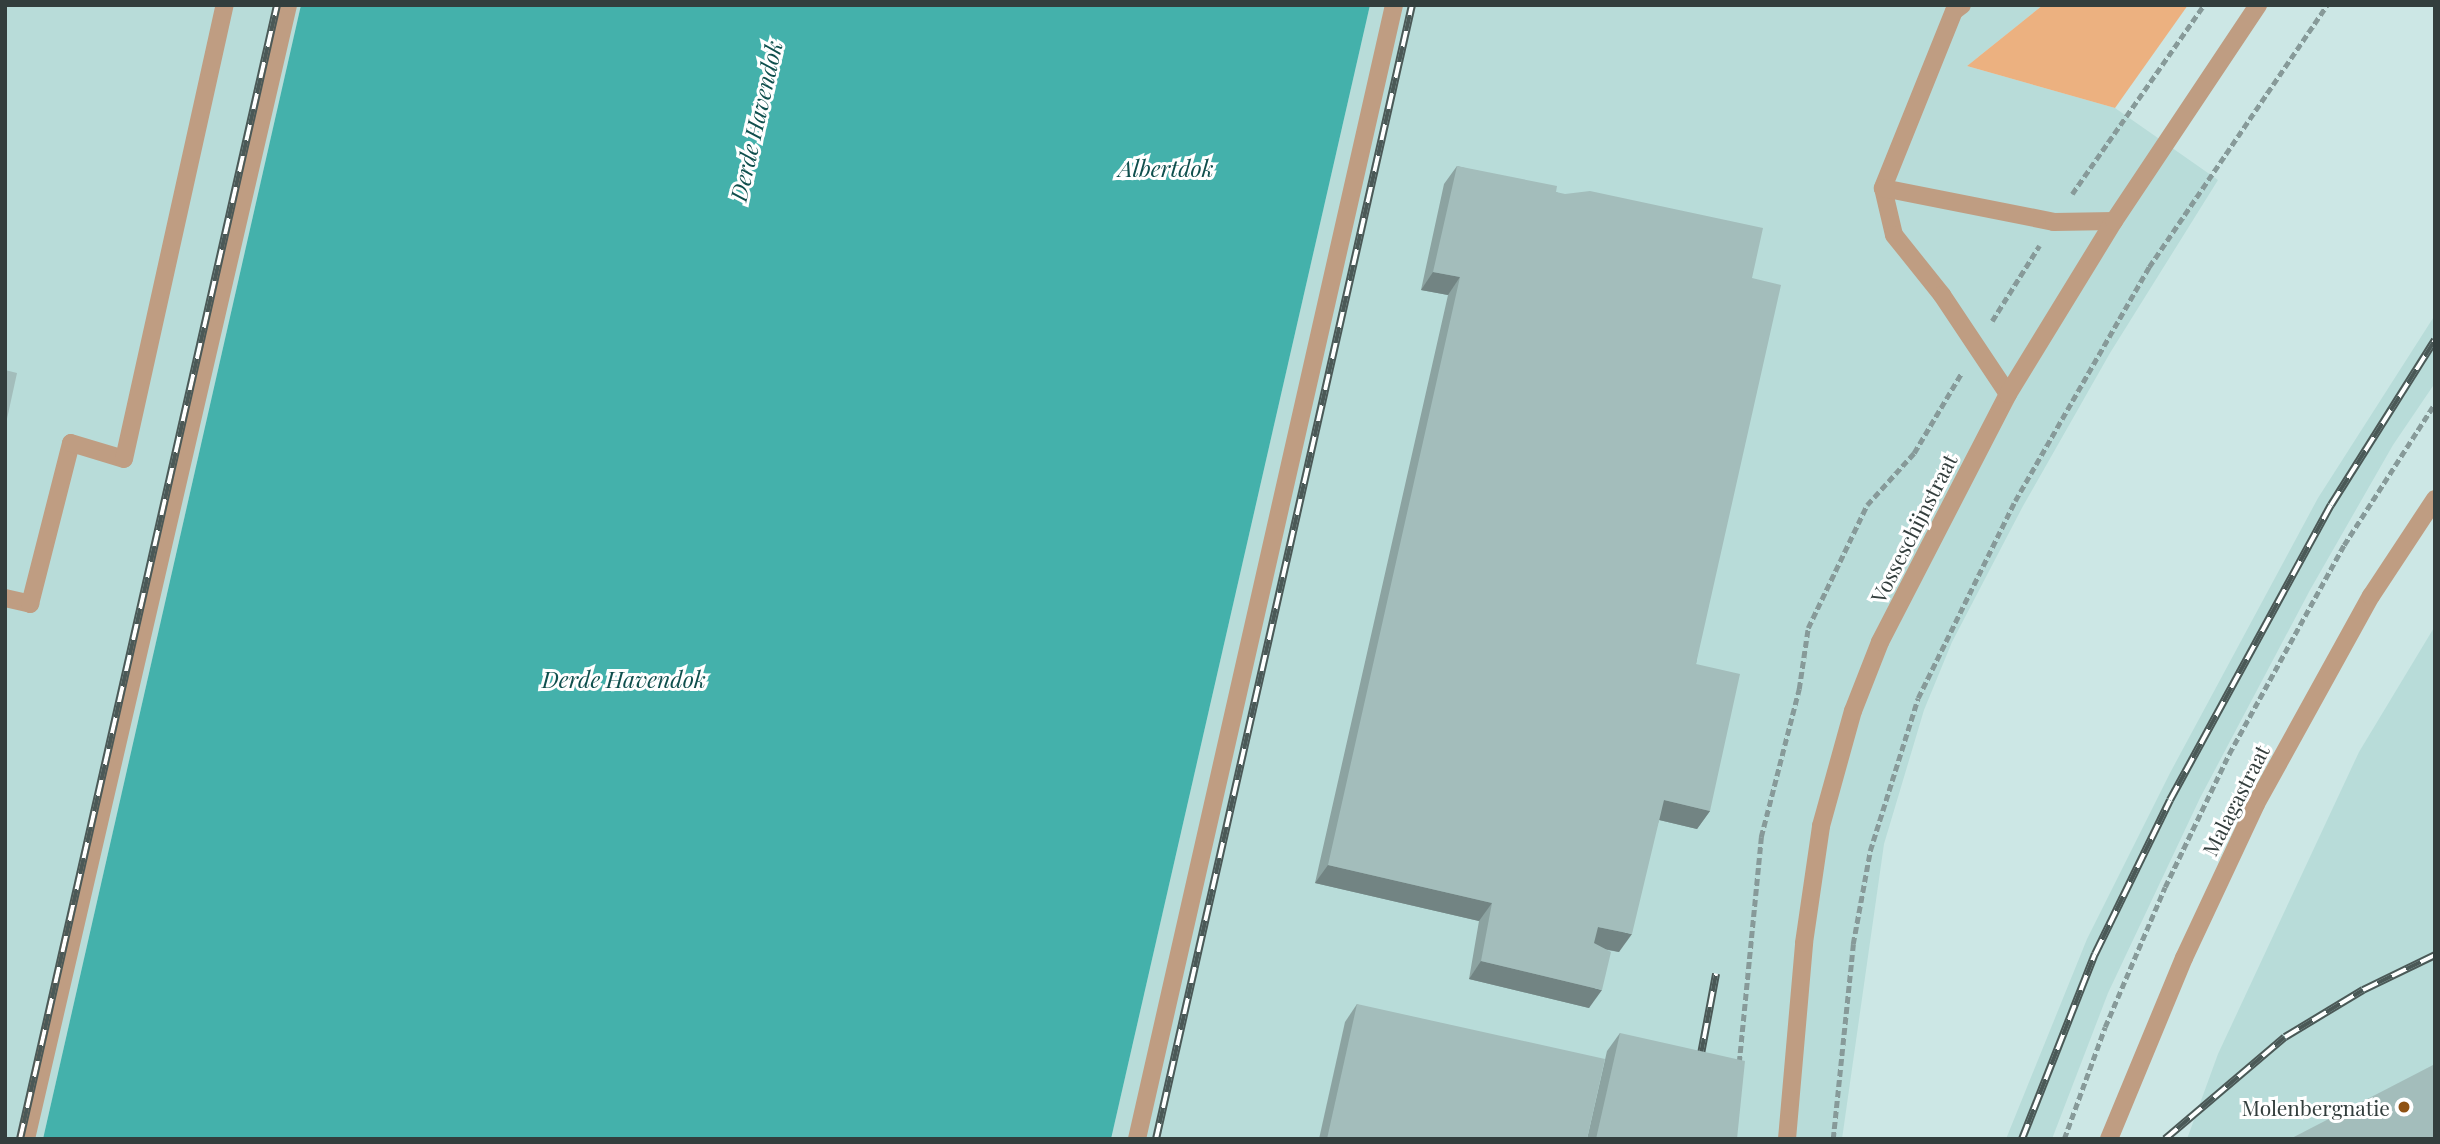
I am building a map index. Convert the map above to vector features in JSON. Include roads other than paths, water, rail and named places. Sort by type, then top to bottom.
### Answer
[{"type":"street","points":[[5,598],[30,604],[71,443],[124,459],[225,5]]},
{"type":"street","points":[[26,1139],[288,5]]},
{"type":"street","points":[[1137,1139],[1394,5]]},
{"type":"street","points":[[1962,5],[1954,11],[1883,188],[1894,235],[1942,295],[2008,394]]},
{"type":"street","name":"Vosseschijnstraat","points":[[1787,1139],[1811,882],[1849,723],[1923,552],[2008,394],[2114,221],[2259,5]]},
{"type":"street","points":[[1883,188],[2054,222],[2114,221]]},
{"type":"street","name":"Malagastraat","points":[[2109,1139],[2184,958],[2256,804],[2371,596],[2435,499]]},
{"type":"water","name":"Derde Havendok","points":[[301,5],[1370,5],[1111,1139],[43,1139]]},
{"type":"railway","points":[[20,1139],[277,5]]},
{"type":"railway","points":[[1156,1139],[1412,5]]},
{"type":"railway","points":[[2022,1139],[2095,954],[2170,800],[2331,505],[2435,340]]},
{"type":"railway","points":[[2165,1139],[2285,1037],[2363,990],[2435,955]]},
{"type":"railway","points":[[1698,1070],[1716,974]]},
{"type":"place","name":"Molenbergnatie","points":[[2404,1107]]},
{"type":"water label","name":"Albertdok","points":[[1166,168]]}]
